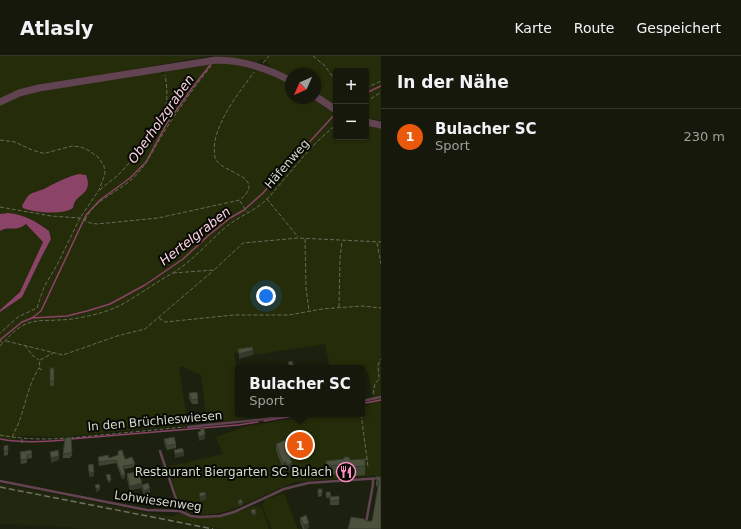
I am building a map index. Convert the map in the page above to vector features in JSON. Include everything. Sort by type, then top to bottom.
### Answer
[{"type":"street","points":[[0,102],[25,91],[216,60],[233,60],[260,66],[285,78]]},
{"type":"street","points":[[321,100],[333,108]]},
{"type":"street","points":[[369,123],[381,125]]},
{"type":"lane","points":[[365,399],[381,397]]},
{"type":"lane","name":"In den Brüchleswiesen","points":[[188,427],[277,417]]},
{"type":"lane","points":[[160,451],[180,511]]},
{"type":"lane","name":"Lohwiesenweg","points":[[0,482],[147,510],[180,511],[200,518],[220,516],[240,510],[284,489],[298,485],[381,478]]},
{"type":"lane","points":[[366,524],[373,479]]},
{"type":"path","points":[[0,207],[51,216],[80,218],[90,223],[98,224],[158,218],[240,200],[245,196],[248,190],[248,183],[244,177],[225,169],[215,160],[215,140],[220,124],[231,106],[253,73],[269,56]]},
{"type":"path","points":[[312,56],[324,65],[333,77]]},
{"type":"path","points":[[84,220],[101,201],[132,180],[147,162],[168,125],[192,90],[216,60]]},
{"type":"path","points":[[99,190],[119,174],[139,151],[157,125],[167,102],[163,68]]},
{"type":"path","points":[[369,87],[381,81]]},
{"type":"path","points":[[369,100],[381,92]]},
{"type":"path","name":"Häfenweg","points":[[0,346],[2,342],[6,341],[23,325],[44,320],[58,320],[89,315],[116,307],[172,273],[202,250],[227,226],[267,199],[297,162],[326,132],[333,127]]},
{"type":"path","points":[[0,140],[15,142],[42,153],[72,146],[88,150],[98,157],[104,166],[105,174],[99,190],[80,218],[60,259],[44,287],[37,308],[18,317],[0,333]]},
{"type":"path","points":[[267,199],[298,238]]},
{"type":"path","points":[[240,200],[247,212]]},
{"type":"path","points":[[6,341],[25,344],[63,355],[117,336],[145,329],[243,243],[298,238],[381,242]]},
{"type":"path","points":[[305,238],[306,288],[309,311]]},
{"type":"path","points":[[339,308],[340,258],[342,240]]},
{"type":"path","points":[[377,242],[381,264]]},
{"type":"path","points":[[172,273],[214,270]]},
{"type":"path","points":[[159,318],[165,322],[234,315],[289,315],[309,311],[362,306],[381,308]]},
{"type":"path","points":[[25,344],[32,355],[40,360]]},
{"type":"path","points":[[12,437],[22,414],[26,396],[40,360],[54,352]]},
{"type":"path","points":[[372,398],[375,384],[379,379],[378,365],[381,359]]},
{"type":"path","points":[[38,368],[42,370]]},
{"type":"path","points":[[361,417],[368,467]]},
{"type":"path","name":"In den Brüchleswiesen","points":[[0,435],[22,439],[58,439],[188,427]]},
{"type":"path","points":[[360,460],[367,459]]},
{"type":"path","points":[[322,472],[322,468],[328,467]]},
{"type":"shaded area","points":[[0,56],[210,56],[36,86],[0,99]]},
{"type":"shaded area","points":[[215,56],[381,56],[381,120],[369,118],[369,68],[333,68],[333,104],[321,96],[321,68],[285,68],[285,74],[269,66],[267,62],[261,59],[258,62]]},
{"type":"shaded area","points":[[209,63],[233,63],[261,69],[285,81],[285,104],[320,104],[326,109],[333,112],[333,140],[369,140],[369,126],[381,128],[381,475],[295,482],[228,511],[215,514],[197,514],[184,511],[180,507],[167,467],[223,454],[216,437],[244,427],[299,417],[365,417],[365,406],[369,405],[367,402],[373,397],[368,371],[365,372],[365,365],[329,365],[325,344],[254,355],[252,350],[234,353],[236,365],[235,365],[235,417],[246,417],[246,419],[207,423],[201,375],[181,366],[179,367],[188,425],[57,437],[20,436],[15,440],[0,438],[0,312],[10,305],[25,289],[51,239],[49,231],[8,213],[0,214],[0,104],[27,93],[160,72],[163,74],[167,70]],"holes":[[[69,176],[79,198],[70,210],[58,212],[22,206],[31,194]]]},
{"type":"shaded area","points":[[79,174],[86,175],[88,186],[74,203],[73,208],[63,212],[49,212],[34,211],[23,208],[22,206],[28,196],[34,192],[44,189],[65,178]]},
{"type":"shaded area","points":[[8,213],[30,219],[40,225],[49,231],[51,239],[22,297],[0,312],[0,310],[20,292],[43,242],[26,224],[19,228],[3,229],[0,231],[0,214]]},
{"type":"shaded area","points":[[26,224],[43,242],[20,292],[0,310],[0,231],[3,229],[19,228]]},
{"type":"shaded area","points":[[0,484],[223,529],[85,529],[0,524]]},
{"type":"shaded area","points":[[284,493],[298,529],[272,529],[262,505],[265,500]]},
{"type":"shaded area","points":[[258,505],[262,509],[269,529],[223,529],[127,510],[173,517],[179,513],[198,518],[219,517]]},
{"type":"building","points":[[252,347],[253,350],[239,354],[238,349]]},
{"type":"building","points":[[292,361],[293,365],[289,365],[288,362]]},
{"type":"building","points":[[50,368],[54,368],[54,381],[50,381]]},
{"type":"building","points":[[197,392],[198,399],[192,400],[189,393]]},
{"type":"building","points":[[204,428],[205,434],[199,437],[198,432],[201,431],[200,429]]},
{"type":"building","points":[[71,437],[72,452],[63,454],[65,438]]},
{"type":"building","points":[[174,437],[176,444],[167,446],[164,439]]},
{"type":"building","points":[[285,440],[292,463],[287,465],[286,462],[283,463],[276,444]]},
{"type":"building","points":[[8,445],[8,451],[4,451],[4,446]]},
{"type":"building","points":[[182,448],[184,452],[175,454],[174,450]]},
{"type":"building","points":[[31,450],[32,454],[27,455],[27,459],[21,460],[20,452]]},
{"type":"building","points":[[58,450],[59,456],[51,458],[50,452]]},
{"type":"building","points":[[122,450],[125,459],[132,457],[135,464],[123,466],[125,475],[122,476],[116,460],[99,462],[98,457],[108,455],[109,458],[118,455],[118,451]]},
{"type":"building","points":[[344,457],[349,457],[350,460],[365,459],[365,466],[342,468],[341,465],[327,466],[326,461],[344,459]]},
{"type":"building","points":[[93,464],[94,472],[90,473],[88,465]]},
{"type":"building","points":[[138,471],[142,483],[130,486],[127,474]]},
{"type":"building","points":[[110,474],[111,480],[108,481],[106,475]]},
{"type":"building","points":[[376,476],[381,477],[381,529],[348,529],[351,517],[372,521],[379,481],[376,480]]},
{"type":"building","points":[[148,483],[150,488],[144,491],[142,485]]},
{"type":"building","points":[[99,484],[100,488],[96,489],[95,485]]},
{"type":"building","points":[[318,489],[322,489],[322,494],[318,494]]},
{"type":"building","points":[[205,492],[206,495],[200,497],[199,493]]},
{"type":"building","points":[[326,492],[330,492],[331,496],[326,496]]},
{"type":"building","points":[[339,496],[339,500],[330,501],[330,497]]},
{"type":"building","points":[[241,499],[243,503],[239,504],[238,501]]},
{"type":"building","points":[[255,509],[256,513],[252,514],[251,510]]},
{"type":"building","points":[[306,515],[309,523],[304,525],[300,518]]},
{"type":"waterway","name":"Oberholzgraben","points":[[32,318],[41,311],[86,215],[100,200],[130,178],[146,162],[167,123],[211,64]]},
{"type":"waterway","name":"Hertelgraben","points":[[369,92],[381,86]]},
{"type":"waterway","name":"Hertelgraben","points":[[0,340],[22,322],[32,318],[67,316],[87,311],[110,304],[145,285],[183,259],[209,235],[230,218],[244,210],[262,194],[333,116]]},
{"type":"waterway","points":[[365,403],[381,400]]},
{"type":"waterway","points":[[264,421],[287,417]]},
{"type":"waterway","points":[[71,439],[258,422]]},
{"type":"waterway","points":[[0,439],[32,442],[65,440]]},
{"type":"railway","points":[[0,487],[213,529]]},
{"type":"place","name":"Bulacher SC","points":[[300,445]]},
{"type":"place","name":"Restaurant Biergarten SC Bulach","points":[[346,472]]}]
